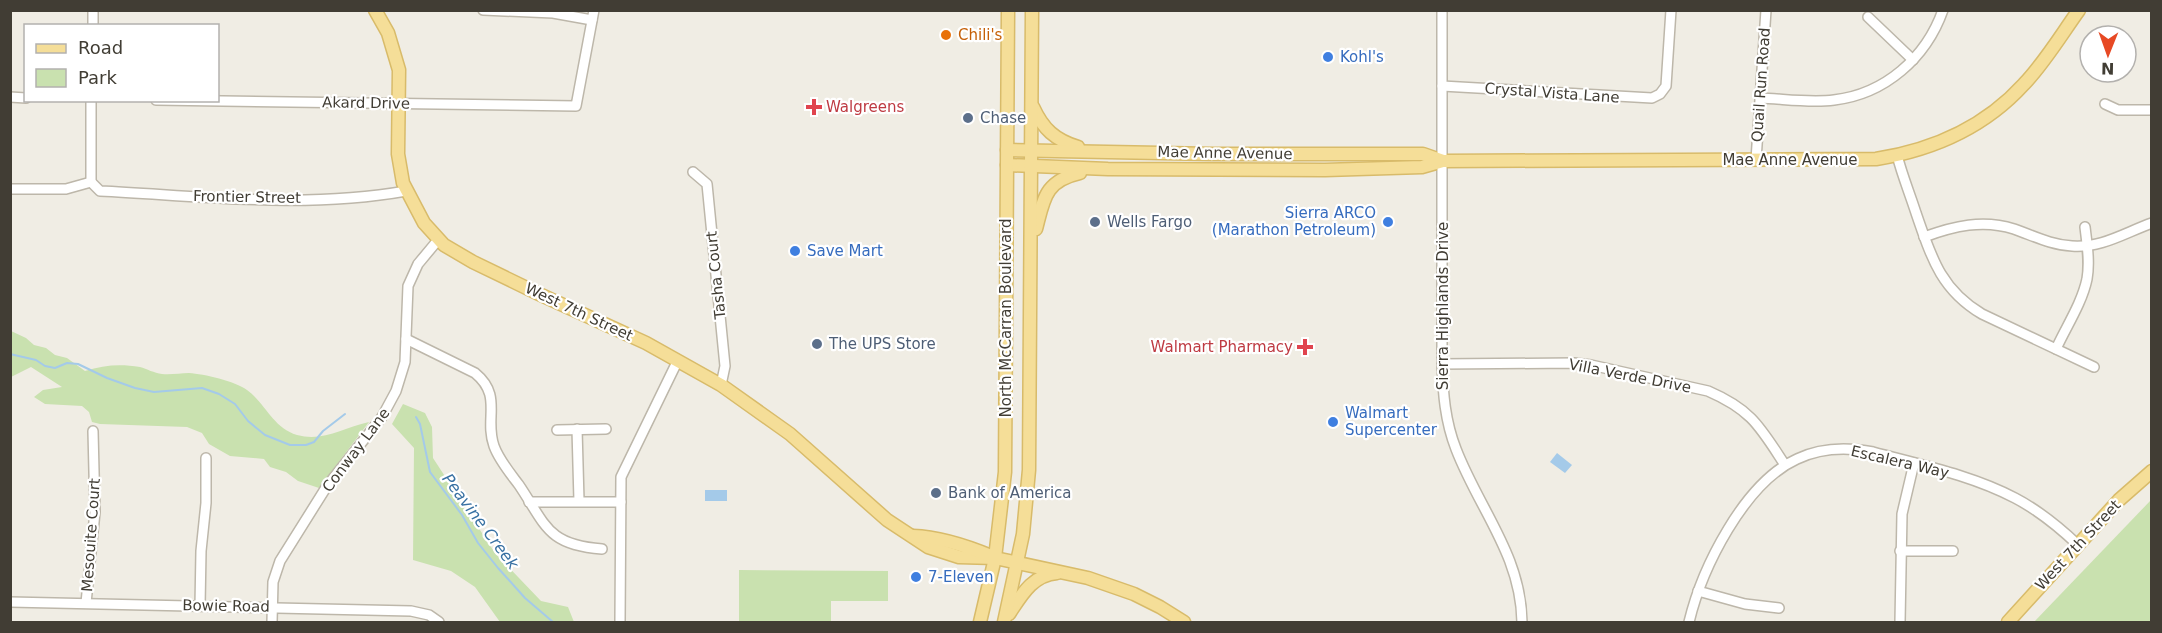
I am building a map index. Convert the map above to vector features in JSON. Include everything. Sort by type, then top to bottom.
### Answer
[{"type":"main road","name":"West 7th Street","points":[[375,10],[388,33],[397,57],[400,81],[398,154],[400,170],[406,191],[424,223],[438,240],[473,262],[678,360],[721,385],[790,434],[886,520],[928,547],[952,555],[975,559],[995,558],[1070,573],[1134,594],[1184,622]]},
{"type":"main road","name":"North McCarran Boulevard","points":[[980,622],[995,558],[1005,462],[1008,10]]},
{"type":"main road","name":"North McCarran Boulevard","points":[[1005,621],[1018,562],[1029,470],[1032,10]]},
{"type":"main road","name":"Mae Anne Avenue","points":[[1007,165],[1108,169],[1325,170],[1422,167],[1443,161],[1855,160],[1897,156],[1942,142],[1993,113],[2038,69],[2079,10]]},
{"type":"main road","points":[[1032,82],[1032,102],[1046,130],[1062,142],[1094,151]]},
{"type":"main road","name":"Mae Anne Avenue","points":[[1007,150],[1423,154],[1443,161]]},
{"type":"main road","points":[[1031,247],[1044,198],[1051,186],[1069,175],[1108,169]]},
{"type":"main road","name":"West 7th Street","points":[[2008,622],[2120,500],[2151,471]]},
{"type":"main road","points":[[1005,621],[1025,591],[1041,576],[1053,572],[1070,573]]},
{"type":"street","points":[[483,10],[593,15]]},
{"type":"street","name":"Sierra Highlands Drive","points":[[1442,10],[1442,364],[1445,412],[1464,468],[1512,563],[1518,585],[1522,622]]},
{"type":"street","name":"Crystal Vista Lane","points":[[1443,86],[1638,99],[1652,98],[1660,94],[1666,86],[1671,10]]},
{"type":"street","name":"Quail Run Road","points":[[1756,160],[1766,10]]},
{"type":"street","points":[[1760,98],[1819,101],[1851,97],[1885,82],[1913,60],[1932,35],[1943,10]]},
{"type":"street","name":"Akard Drive","points":[[219,101],[576,106],[593,15]]},
{"type":"street","points":[[1868,17],[1913,60]]},
{"type":"street","points":[[10,189],[73,189],[91,182],[91,102]]},
{"type":"street","points":[[2104,104],[2118,110],[2151,110]]},
{"type":"street","points":[[1897,156],[1924,237],[1941,276],[1958,297],[1982,314],[2094,367]]},
{"type":"street","name":"Tasha Court","points":[[693,172],[707,184],[725,366],[721,385]]},
{"type":"street","name":"Frontier Street","points":[[91,182],[100,191],[239,200],[365,197],[406,191]]},
{"type":"street","points":[[1924,237],[1958,226],[1989,224],[2003,226],[2058,245],[2087,246],[2115,239],[2151,223]]},
{"type":"street","points":[[2056,350],[2084,290],[2088,265],[2085,227]]},
{"type":"street","name":"Conway Lane","points":[[272,622],[273,582],[280,561],[327,486],[381,417],[401,378],[406,339],[408,286],[418,264],[438,240]]},
{"type":"street","points":[[406,339],[475,373],[482,379],[491,394],[494,447],[539,520],[561,540],[572,545],[602,549]]},
{"type":"street","points":[[620,622],[621,477],[678,360]]},
{"type":"street","name":"Villa Verde Drive","points":[[1442,364],[1574,363],[1708,391],[1744,410],[1762,429],[1785,465]]},
{"type":"street","points":[[577,429],[579,501]]},
{"type":"street","points":[[557,430],[606,429]]},
{"type":"street","name":"Mesouite Court","points":[[86,603],[95,512],[93,431]]},
{"type":"street","name":"Escalera Way","points":[[1689,622],[1698,591],[1733,522],[1763,484],[1785,465],[1812,453],[1840,448],[1858,449],[1988,485],[2016,498],[2038,512],[2078,545]]},
{"type":"street","points":[[200,606],[201,551],[206,503],[206,458]]},
{"type":"street","points":[[1900,622],[1902,514],[1914,463]]},
{"type":"street","points":[[529,502],[621,502]]},
{"type":"street","points":[[1900,551],[1953,551]]},
{"type":"street","points":[[1698,591],[1745,604],[1779,608]]},
{"type":"street","name":"Bowie Road","points":[[10,602],[411,610],[429,615],[439,622]]},
{"type":"green space","points":[[11,331],[26,338],[34,345],[67,358],[85,371],[119,365],[140,367],[162,374],[189,373],[219,378],[247,390],[282,427],[297,435],[324,436],[369,422],[319,488],[298,481],[286,472],[270,467],[264,459],[230,456],[209,444],[202,433],[187,427],[100,424],[92,422],[89,412],[82,406],[45,404],[34,397],[43,390],[62,387],[31,367],[11,377]]},
{"type":"green space","points":[[403,404],[425,413],[432,427],[433,458],[495,553],[541,601],[568,607],[574,622],[500,622],[475,587],[451,571],[413,560],[414,448],[392,424]]},
{"type":"green space","points":[[2151,500],[2151,622],[2034,622]]},
{"type":"green space","points":[[739,570],[888,571],[888,601],[831,601],[831,622],[739,622]]},
{"type":"water","points":[[1557,453],[1572,465],[1565,473],[1550,462]]},
{"type":"water","points":[[705,490],[727,490],[727,501],[705,501]]},
{"type":"waterway","name":"Peavine Creek","points":[[10,354],[36,360],[45,366],[55,368],[67,363],[78,364],[107,378],[154,392],[202,388],[219,394],[235,404],[248,421],[265,435],[290,445],[306,445],[314,442],[323,431],[345,414]]},
{"type":"waterway","name":"Peavine Creek","points":[[416,417],[420,424],[430,472],[462,515],[478,543],[498,568],[525,598],[553,622]]},
{"type":"place","name":"Chili's","points":[[946,35]]},
{"type":"place","name":"Kohl's","points":[[1328,57]]},
{"type":"place","name":"Walgreens","points":[[814,107]]},
{"type":"place","name":"Chase","points":[[968,118]]},
{"type":"place","name":"Wells Fargo","points":[[1095,222]]},
{"type":"place","name":"Sierra ARCO (Marathon Petroleum)","points":[[1388,222]]},
{"type":"place","name":"Save Mart","points":[[795,251]]},
{"type":"place","name":"The UPS Store","points":[[817,344]]},
{"type":"place","name":"Walmart Pharmacy","points":[[1305,347]]},
{"type":"place","name":"Walmart Supercenter","points":[[1333,422]]},
{"type":"place","name":"Bank of America","points":[[936,493]]},
{"type":"place","name":"7-Eleven","points":[[916,577]]}]
